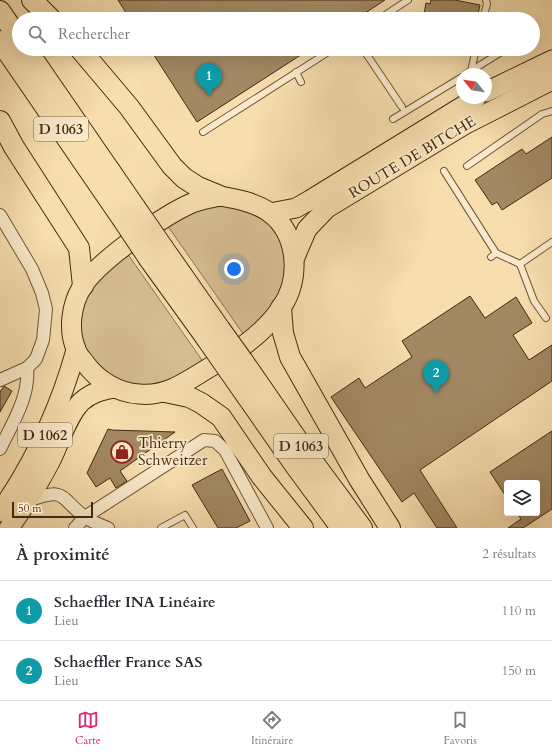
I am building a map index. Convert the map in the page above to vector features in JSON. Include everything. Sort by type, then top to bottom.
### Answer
[{"type":"highway","points":[[32,0],[44,12]]},
{"type":"highway","points":[[0,11],[12,29]]},
{"type":"highway","name":"D 1063","points":[[0,41],[128,212],[236,366],[308,455],[362,528]]},
{"type":"highway","name":"D 1063","points":[[30,56],[128,212]]},
{"type":"highway","points":[[86,56],[129,106],[172,166],[194,184],[220,196]]},
{"type":"highway","points":[[0,121],[12,144],[79,248],[83,286]]},
{"type":"highway","points":[[281,308],[283,333],[290,357],[359,479],[390,528]]},
{"type":"highway","name":"D 1063","points":[[236,366],[294,464],[341,528]]},
{"type":"highway","points":[[164,392],[189,397],[207,406],[221,417],[262,477],[303,528]]},
{"type":"main road","points":[[492,89],[552,60]]},
{"type":"main road","name":"ROUTE DE BITCHE","points":[[295,257],[307,229],[327,208],[464,125],[552,80]]},
{"type":"main road","name":"ROUTE DE BITCHE","points":[[270,213],[296,208],[466,104]]},
{"type":"main road","points":[[220,196],[254,204],[270,213],[288,237],[295,257],[294,276],[289,294],[281,308],[261,331],[226,357],[185,383],[164,392],[144,395],[131,394],[114,388],[88,368],[76,350],[72,329],[72,318],[76,300],[83,286],[102,265],[141,234],[191,204],[205,199],[220,196]]},
{"type":"main road","name":"D 1062","points":[[0,512],[22,478],[42,442],[65,386],[76,350]]},
{"type":"main road","name":"D 1062","points":[[9,528],[28,501],[50,462],[73,412],[89,396],[100,390],[114,388]]},
{"type":"street","points":[[0,215],[32,269],[42,293],[46,309],[43,340],[36,359],[27,368],[0,380]]},
{"type":"street","points":[[0,449],[5,429],[27,387],[27,368]]},
{"type":"street","points":[[75,528],[85,517],[204,440],[215,441],[225,450],[267,528]]},
{"type":"street","points":[[28,501],[43,495],[55,494],[67,499],[85,517],[108,528]]},
{"type":"lane","points":[[390,12],[408,0]]},
{"type":"lane","points":[[485,12],[487,4],[486,0]]},
{"type":"lane","points":[[203,132],[322,56]]},
{"type":"lane","points":[[368,56],[402,107]]},
{"type":"lane","points":[[470,68],[474,56]]},
{"type":"lane","points":[[477,68],[495,56]]},
{"type":"lane","points":[[296,72],[301,82]]},
{"type":"lane","points":[[393,119],[456,81]]},
{"type":"lane","points":[[467,166],[542,114],[552,111]]},
{"type":"lane","points":[[444,171],[493,255],[520,264]]},
{"type":"lane","points":[[520,264],[552,242]]},
{"type":"lane","points":[[520,264],[534,301],[546,318]]},
{"type":"lane","points":[[161,528],[185,515],[193,528]]},
{"type":"shaded area","points":[[218,205],[237,206],[267,221],[278,236],[285,253],[285,284],[268,314],[244,335],[167,225],[196,209]]},
{"type":"shaded area","points":[[127,253],[204,363],[180,377],[149,388],[127,386],[94,367],[79,334],[80,312],[88,290]]},
{"type":"building","points":[[118,0],[385,0],[367,12],[126,12]]},
{"type":"building","points":[[431,0],[455,0],[480,5],[478,12],[424,12],[426,3],[430,4]]},
{"type":"building","points":[[155,56],[299,56],[197,122]]},
{"type":"building","points":[[552,137],[552,178],[502,210],[497,202],[492,205],[475,180],[522,149],[526,154]]},
{"type":"building","points":[[470,296],[485,318],[516,297],[532,323],[513,335],[529,360],[552,345],[552,381],[420,470],[457,528],[437,528],[414,493],[402,502],[331,397],[359,378],[365,388],[412,357],[402,341]]},
{"type":"building","points":[[4,386],[12,391],[0,412],[0,392]]},
{"type":"building","name":"Thierry Schweitzer","points":[[108,429],[175,432],[120,471],[127,481],[116,488],[110,478],[96,487],[87,473]]},
{"type":"building","points":[[552,431],[552,509],[523,528],[508,528],[521,519],[519,516],[540,516],[540,480],[504,480],[504,493],[490,472]]},
{"type":"building","points":[[222,469],[250,521],[236,528],[218,528],[192,485]]},
{"type":"place","name":"Schaeffler INA Linéaire","points":[[209,96]]},
{"type":"place","name":"Schaeffler France SAS","points":[[436,393]]},
{"type":"place","name":"Thierry Schweitzer","points":[[122,452]]}]
